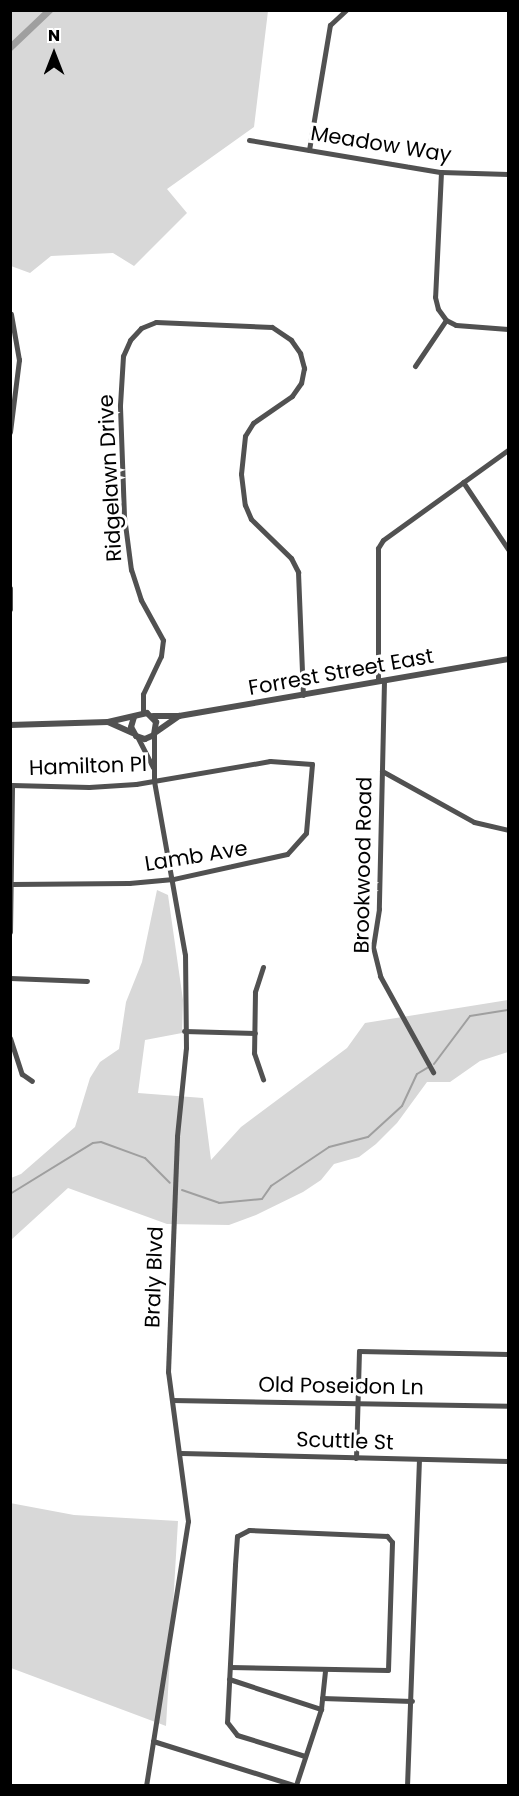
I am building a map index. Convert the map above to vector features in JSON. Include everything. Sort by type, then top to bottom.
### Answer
[{"type":"street","points":[[309,150],[330,25],[346,10]]},
{"type":"street","name":"Meadow Way","points":[[249,140],[441,172],[508,174]]},
{"type":"street","points":[[441,172],[435,297],[446,320],[456,325],[508,329]]},
{"type":"street","points":[[10,314],[19,360],[11,430]]},
{"type":"street","points":[[415,366],[446,320]]},
{"type":"street","name":"Ridgelawn Drive","points":[[143,713],[143,694],[161,656],[163,640],[141,600],[131,570],[124,516],[120,405],[123,356],[130,340],[141,328],[156,322],[272,327],[291,340],[300,353],[304,368],[301,383],[292,396],[253,423],[244,436],[241,474],[245,505],[252,519],[291,558],[298,572],[303,695]]},
{"type":"street","points":[[508,450],[463,482],[508,549]]},
{"type":"street","name":"Brookwood Road","points":[[433,1072],[380,976],[373,947],[379,909],[382,771],[378,548],[383,540],[463,482]]},
{"type":"street","points":[[10,588],[10,609]]},
{"type":"street","name":"Forrest Street East","points":[[143,713],[153,716],[178,716],[508,660]]},
{"type":"street","points":[[10,725],[108,722],[143,713]]},
{"type":"street","points":[[153,716],[154,781],[173,879]]},
{"type":"street","name":"Forrest Street East","points":[[155,733],[178,716]]},
{"type":"street","points":[[134,717],[136,736],[153,767]]},
{"type":"street","points":[[108,722],[136,736],[155,733]]},
{"type":"street","name":"Hamilton Pl","points":[[10,932],[12,785],[90,787],[154,781],[270,761],[312,764]]},
{"type":"street","name":"Lamb Ave","points":[[11,884],[129,883],[173,879],[270,861],[298,846],[306,833],[312,764]]},
{"type":"street","points":[[382,771],[474,822],[508,830]]},
{"type":"street","name":"Braly Blvd","points":[[146,1785],[188,1507],[168,1372],[171,1250],[186,1048],[184,1031],[185,955],[173,879]]},
{"type":"street","points":[[263,967],[255,992],[254,1053],[263,1079]]},
{"type":"street","points":[[10,978],[87,981]]},
{"type":"street","points":[[184,1031],[255,1033]]},
{"type":"street","points":[[10,1038],[22,1074],[32,1081]]},
{"type":"street","points":[[356,1458],[359,1351],[508,1354]]},
{"type":"street","name":"Old Poseidon Ln","points":[[172,1400],[508,1406]]},
{"type":"street","name":"Scuttle St","points":[[181,1453],[508,1461]]},
{"type":"street","points":[[407,1785],[412,1701],[419,1459]]},
{"type":"street","points":[[230,1667],[382,1673],[390,1665],[394,1547],[387,1536],[249,1530],[237,1536],[229,1679],[230,1729],[305,1756]]},
{"type":"street","points":[[153,1741],[297,1785],[321,1709],[325,1671]]},
{"type":"street","points":[[229,1679],[321,1709]]},
{"type":"street","points":[[322,1698],[412,1701]]},
{"type":"shaded area","points":[[10,11],[268,11],[254,127],[167,189],[187,213],[134,266],[113,253],[51,256],[30,273],[11,266]]},
{"type":"shaded area","points":[[157,890],[168,895],[183,1000],[182,1033],[145,1040],[138,1093],[203,1098],[211,1160],[241,1127],[347,1048],[365,1023],[508,1000],[508,1052],[480,1061],[450,1082],[427,1082],[397,1123],[376,1144],[359,1157],[334,1164],[321,1180],[303,1192],[256,1215],[229,1225],[167,1224],[68,1188],[11,1240],[11,1178],[21,1174],[75,1127],[90,1078],[100,1062],[119,1049],[126,1002],[142,962]]},
{"type":"shaded area","points":[[10,1503],[74,1515],[178,1521],[166,1726],[11,1668]]},
{"type":"waterway","points":[[10,47],[49,10]]},
{"type":"waterway","points":[[434,1064],[470,1016],[508,1010]]},
{"type":"waterway","points":[[182,1190],[219,1203],[262,1199],[271,1186],[329,1147],[368,1137],[402,1106],[417,1074],[427,1068]]},
{"type":"waterway","points":[[10,1194],[93,1143],[101,1142],[145,1158],[170,1183]]}]
